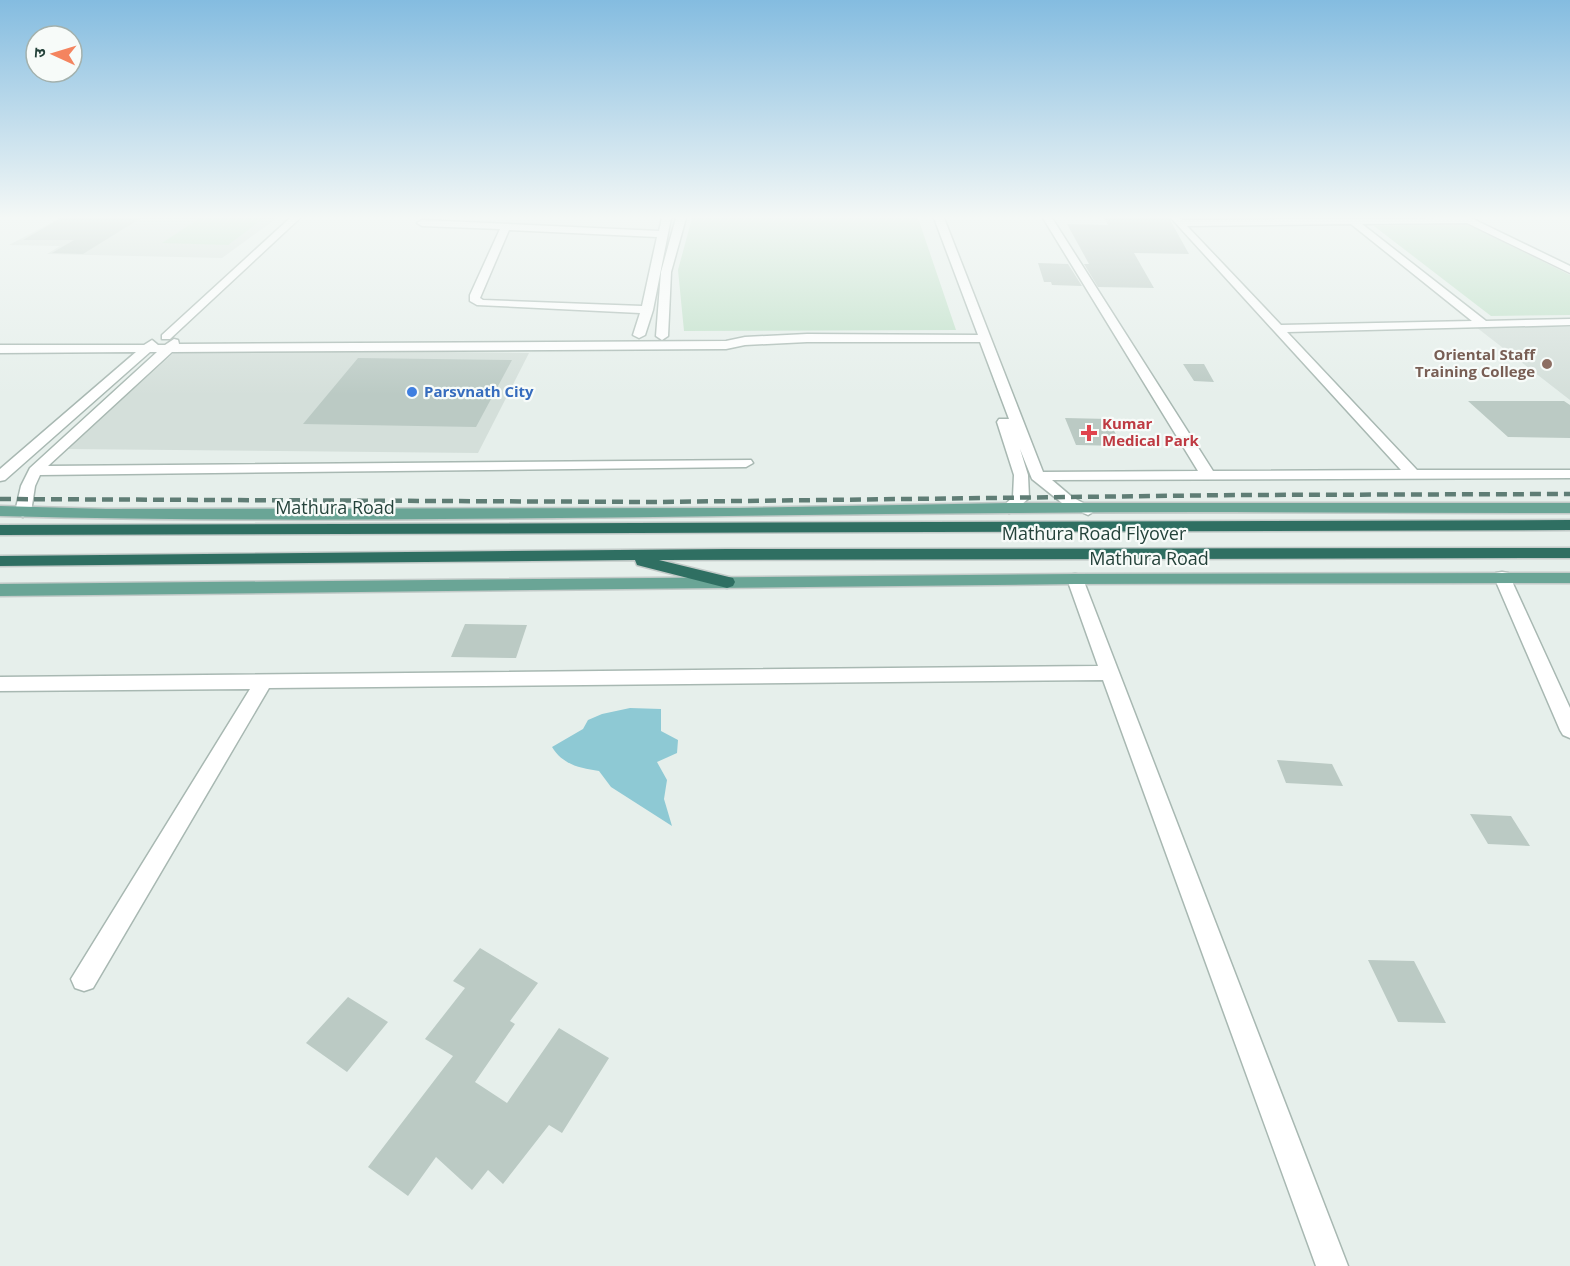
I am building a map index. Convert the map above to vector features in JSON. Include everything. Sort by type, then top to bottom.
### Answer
[{"type":"highway","points":[[670,526],[739,513]]},
{"type":"highway","name":"Mathura Road Flyover","points":[[670,526],[1570,525]]},
{"type":"highway","name":"Mathura Road","points":[[0,530],[670,526]]},
{"type":"highway","name":"Mathura Road Flyover","points":[[618,555],[1570,553]]},
{"type":"highway","points":[[0,561],[618,555],[728,582]]},
{"type":"main road","points":[[0,511],[106,514],[739,513],[1009,508],[1089,510],[1570,508]]},
{"type":"main road","name":"Mathura Road","points":[[0,590],[1075,579],[1570,578]]},
{"type":"street","points":[[23,512],[28,486],[35,471],[165,340],[233,277]]},
{"type":"street","points":[[483,277],[474,299],[481,303],[647,310]]},
{"type":"street","points":[[639,335],[653,277]]},
{"type":"street","points":[[662,336],[666,277]]},
{"type":"street","points":[[955,277],[1037,476],[1067,500],[1089,510]]},
{"type":"street","points":[[960,277],[981,339],[1021,475],[1021,498],[1009,508]]},
{"type":"street","points":[[1084,277],[1208,475]]},
{"type":"street","points":[[1229,277],[1413,475]]},
{"type":"street","points":[[1424,277],[1483,324]]},
{"type":"street","points":[[1278,329],[1570,322]]},
{"type":"street","points":[[0,477],[149,347],[181,336],[639,335],[723,337],[745,341]]},
{"type":"street","points":[[0,338],[726,345],[745,341],[829,337],[981,339]]},
{"type":"street","points":[[0,349],[149,347]]},
{"type":"street","points":[[35,471],[746,464]]},
{"type":"street","points":[[1037,476],[1570,474]]},
{"type":"street","points":[[1502,578],[1570,730]]},
{"type":"street","points":[[1075,579],[1332,1266]]},
{"type":"street","points":[[0,684],[1110,673]]},
{"type":"street","points":[[84,979],[264,681]]},
{"type":"shaded area","name":"Oriental Staff Training College","points":[[1476,327],[1570,327],[1570,400]]},
{"type":"shaded area","points":[[178,349],[529,353],[478,453],[67,449]]},
{"type":"green space","points":[[679,277],[938,277],[956,330],[684,331]]},
{"type":"green space","points":[[1440,277],[1570,277],[1570,315],[1491,316]]},
{"type":"water","points":[[630,708],[661,709],[661,731],[678,740],[677,753],[657,762],[667,780],[664,799],[672,826],[611,787],[599,771],[567,762],[552,747],[583,729],[588,720],[602,714]]},
{"type":"building","points":[[1042,277],[1076,277],[1082,286],[1052,285],[1051,282],[1044,282]]},
{"type":"building","points":[[1092,277],[1148,277],[1154,288],[1098,287]]},
{"type":"building","name":"Parsvnath City","points":[[358,358],[512,360],[476,427],[303,424]]},
{"type":"building","points":[[1183,364],[1204,364],[1214,382],[1194,381]]},
{"type":"building","points":[[1468,401],[1564,401],[1570,405],[1570,438],[1508,437]]},
{"type":"building","points":[[1065,418],[1109,419],[1121,446],[1076,445]]},
{"type":"building","points":[[465,624],[527,625],[516,658],[451,657]]},
{"type":"building","points":[[1277,760],[1332,764],[1343,786],[1286,783]]},
{"type":"building","points":[[1470,814],[1511,816],[1530,846],[1488,844]]},
{"type":"building","points":[[480,948],[538,983],[510,1021],[515,1024],[475,1082],[507,1103],[559,1028],[609,1058],[562,1133],[549,1125],[503,1184],[488,1170],[472,1190],[436,1157],[408,1196],[368,1167],[453,1056],[425,1039],[465,988],[453,981]]},
{"type":"building","points":[[1368,960],[1414,961],[1446,1023],[1398,1022]]},
{"type":"building","points":[[348,997],[388,1022],[347,1072],[306,1043]]},
{"type":"railway","points":[[0,499],[656,502],[1236,495],[1570,494]]},
{"type":"place","name":"Oriental Staff Training College","points":[[1547,364]]},
{"type":"place","name":"Parsvnath City","points":[[412,392]]},
{"type":"place","name":"Kumar Medical Park","points":[[1089,433]]}]
